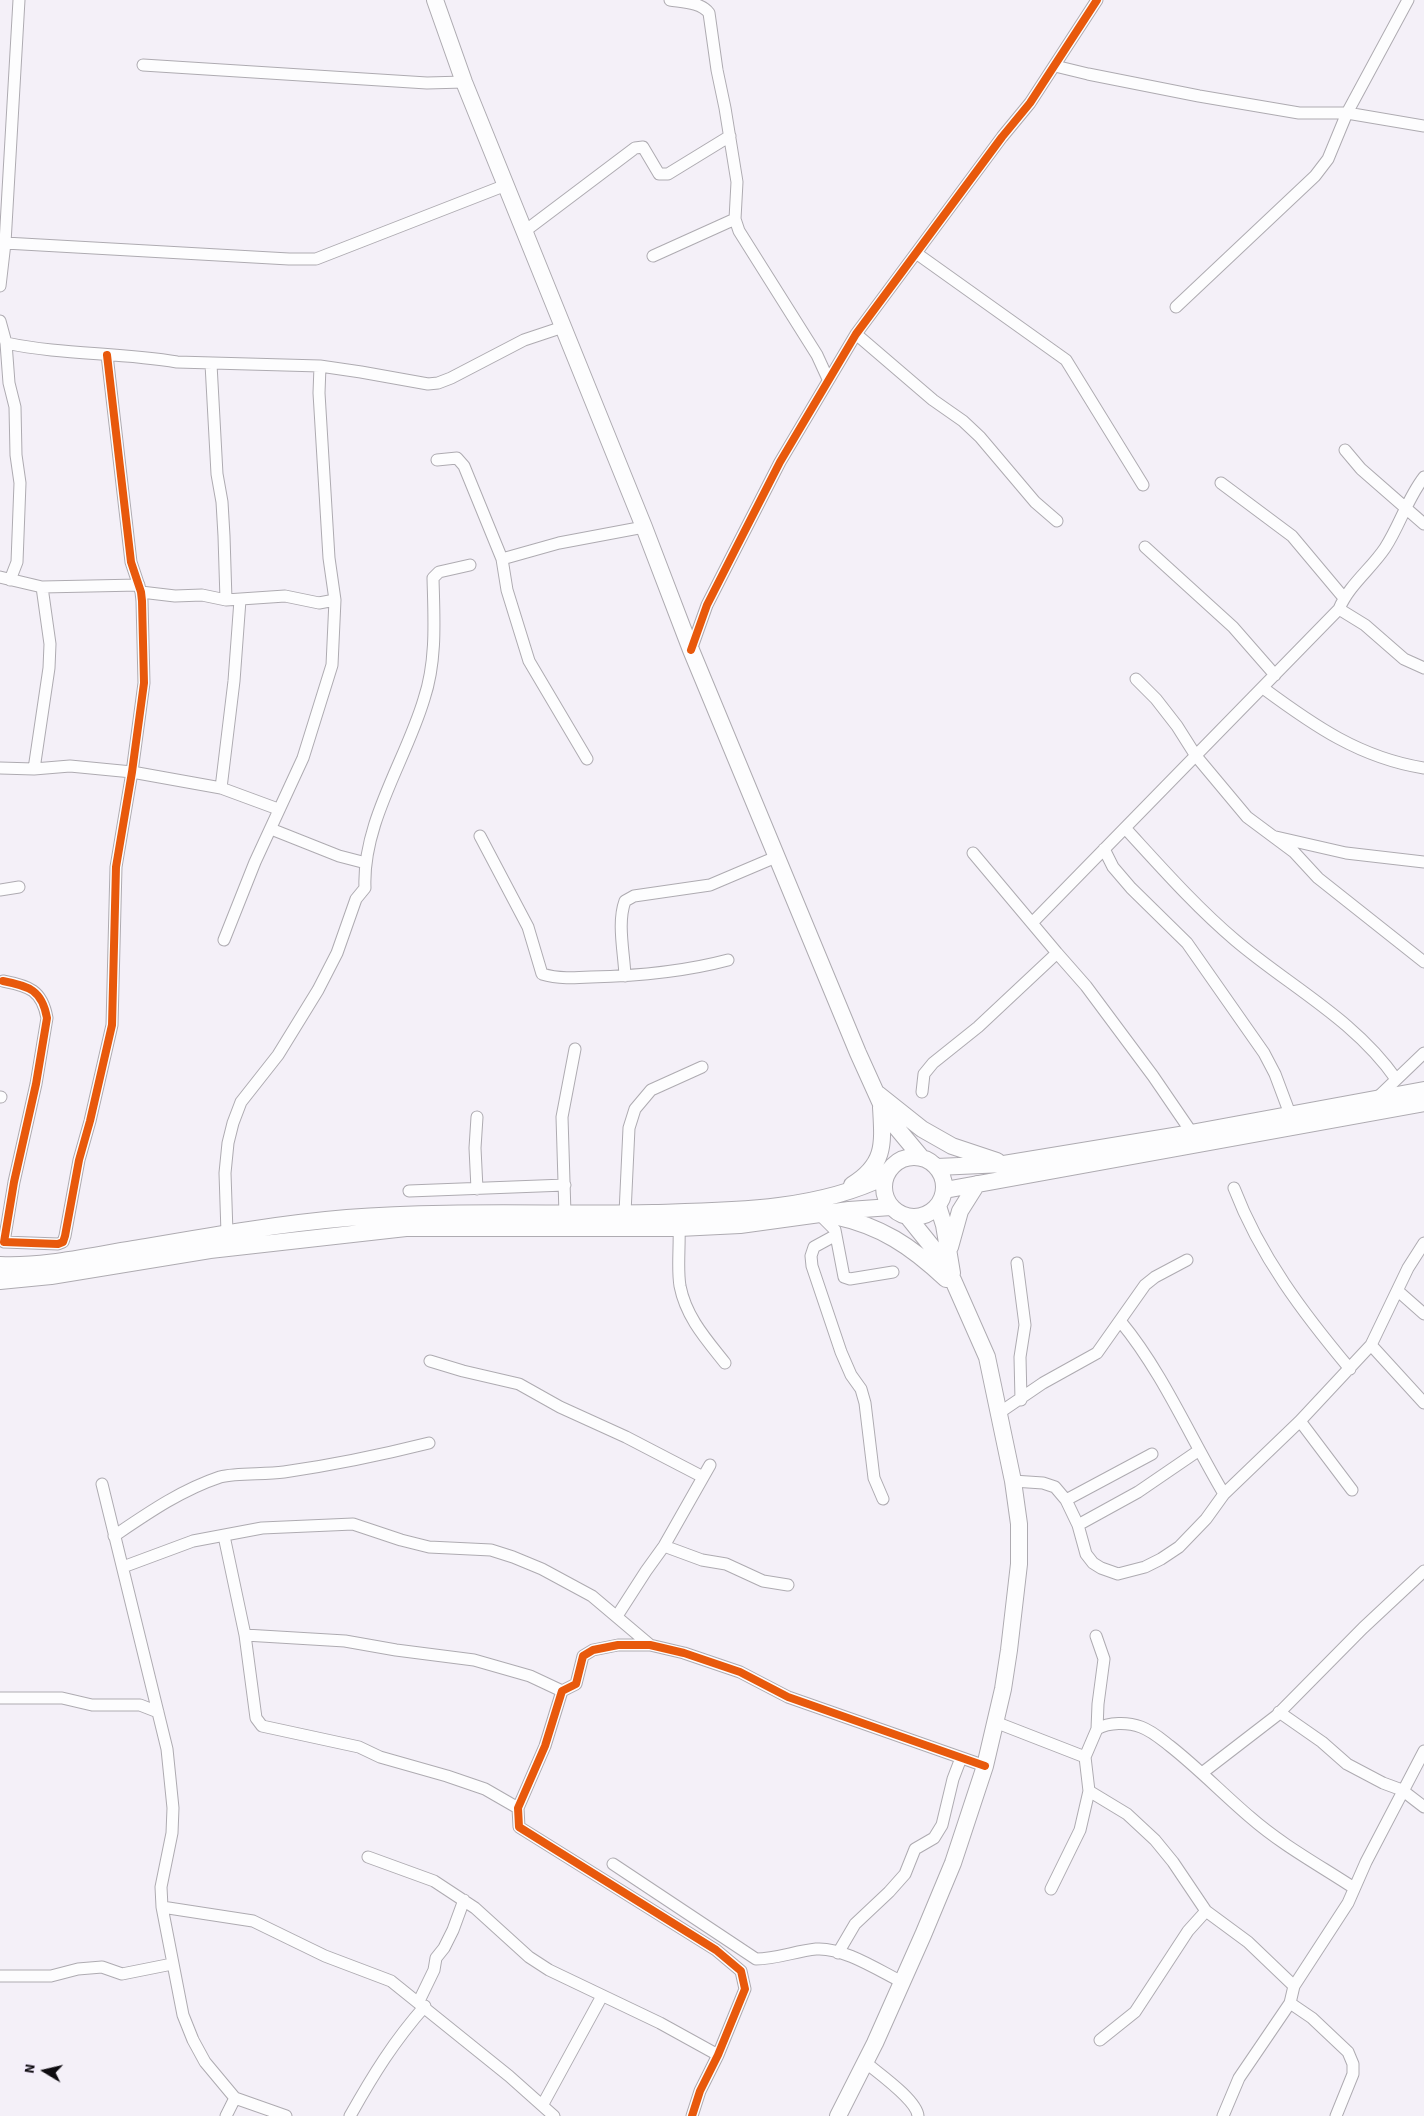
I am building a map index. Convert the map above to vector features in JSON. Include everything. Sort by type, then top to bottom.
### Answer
[{"type":"main road","points":[[435,0],[464,82],[644,527],[691,650],[776,857],[881,1104],[921,1157],[937,1167],[942,1174],[945,1190],[938,1206],[928,1215],[908,1217],[902,1215],[891,1207],[885,1195],[888,1172],[881,1104]]},
{"type":"main road","points":[[937,1167],[1004,1164],[1192,1133],[1424,1090]]},
{"type":"main road","points":[[881,1104],[952,1146],[1004,1164]]},
{"type":"main road","points":[[835,1195],[867,1174],[877,1163],[882,1142],[881,1104]]},
{"type":"main road","points":[[945,1190],[1424,1104]]},
{"type":"main road","points":[[0,1265],[52,1262],[227,1233],[345,1219],[417,1214],[719,1211],[783,1205],[835,1195],[864,1187],[888,1172],[895,1164],[908,1157],[921,1157]]},
{"type":"main road","points":[[949,1252],[960,1212],[977,1184]]},
{"type":"main road","points":[[938,1206],[942,1216],[956,1286]]},
{"type":"main road","points":[[0,1281],[51,1276],[210,1250],[406,1228],[679,1228],[740,1225],[891,1207]]},
{"type":"main road","points":[[824,1215],[871,1226],[891,1235],[956,1286]]},
{"type":"main road","points":[[838,2116],[902,1982],[953,1863],[985,1766],[1009,1650],[1019,1564],[1019,1524],[1013,1481],[987,1357],[956,1286],[933,1248],[908,1217]]},
{"type":"street","points":[[0,286],[5,243],[5,147],[19,0]]},
{"type":"street","points":[[670,0],[697,5],[705,8],[709,13],[716,70],[730,136],[737,182],[735,219],[746,244],[817,355],[828,378]]},
{"type":"street","points":[[691,650],[707,606],[732,556],[780,462],[828,378],[856,334],[1002,137],[1030,103],[1097,0]]},
{"type":"street","points":[[1176,307],[1315,176],[1328,159],[1347,113],[1408,0]]},
{"type":"street","points":[[143,65],[427,84],[464,82]]},
{"type":"street","points":[[1055,66],[1199,96],[1299,113],[1347,113],[1424,126]]},
{"type":"street","points":[[524,231],[635,148],[643,147],[659,174],[668,174],[730,136]]},
{"type":"street","points":[[5,243],[316,259],[506,184]]},
{"type":"street","points":[[653,256],[735,219]]},
{"type":"street","points":[[916,253],[1066,360],[1143,485]]},
{"type":"street","points":[[0,321],[6,343],[9,383],[15,406],[16,455],[20,483],[17,562],[5,579],[42,587],[140,588],[175,596],[202,595],[226,600],[286,596],[320,603],[335,600]]},
{"type":"street","points":[[6,343],[38,350],[107,354],[211,364],[320,366],[428,384],[438,383],[524,340],[563,327]]},
{"type":"street","points":[[856,334],[933,400],[963,421],[980,437],[1035,502],[1057,521]]},
{"type":"street","points":[[3,981],[24,985],[35,992],[46,1009],[47,1018],[36,1084],[2,1242],[58,1244],[63,1242],[65,1236],[79,1160],[112,1025],[116,867],[132,772],[144,682],[144,624],[140,588],[131,562],[107,354]]},
{"type":"street","points":[[211,364],[217,474],[223,519],[226,600]]},
{"type":"street","points":[[224,940],[278,809],[303,758],[326,688],[333,655],[335,600],[329,558],[319,393],[320,366]]},
{"type":"street","points":[[1345,450],[1361,469],[1424,524]]},
{"type":"street","points":[[436,460],[451,457],[461,461],[502,559],[507,590],[529,661],[588,759]]},
{"type":"street","points":[[1032,923],[1342,604],[1394,534],[1405,508],[1424,477]]},
{"type":"street","points":[[1221,483],[1292,536],[1342,604],[1404,659],[1424,668]]},
{"type":"street","points":[[502,559],[559,543],[644,527]]},
{"type":"street","points":[[1145,547],[1233,627],[1275,675]]},
{"type":"street","points":[[227,1233],[225,1173],[228,1144],[233,1123],[241,1102],[278,1055],[315,997],[334,961],[356,899],[365,888],[366,863],[382,808],[395,770],[414,731],[430,676],[435,630],[433,578],[439,572],[470,565]]},
{"type":"street","points":[[34,769],[49,668],[50,644],[42,587]]},
{"type":"street","points":[[221,788],[233,699],[240,600]]},
{"type":"street","points":[[1136,679],[1172,719],[1196,756],[1247,817],[1294,852],[1318,878],[1424,962]]},
{"type":"street","points":[[1262,688],[1330,735],[1379,757],[1401,764],[1424,768]]},
{"type":"street","points":[[0,768],[34,769],[70,766],[132,772],[221,788],[278,809]]},
{"type":"street","points":[[1125,828],[1178,886],[1235,940],[1336,1016],[1366,1044],[1396,1079]]},
{"type":"street","points":[[271,829],[321,850],[366,863]]},
{"type":"street","points":[[480,836],[528,927],[542,974],[564,978],[625,976],[684,970],[728,960]]},
{"type":"street","points":[[1274,836],[1346,853],[1424,862]]},
{"type":"street","points":[[1104,849],[1113,867],[1187,943],[1264,1054],[1275,1074],[1290,1114]]},
{"type":"street","points":[[973,853],[1086,986],[1153,1076],[1192,1133]]},
{"type":"street","points":[[625,976],[621,923],[625,900],[634,896],[710,886],[776,857]]},
{"type":"street","points":[[0,890],[19,887]]},
{"type":"street","points":[[922,1092],[924,1074],[933,1063],[978,1027],[1057,953]]},
{"type":"street","points":[[566,1214],[562,1117],[575,1049]]},
{"type":"street","points":[[1376,1099],[1424,1054]]},
{"type":"street","points":[[625,1213],[629,1128],[635,1109],[650,1090],[702,1066]]},
{"type":"street","points":[[477,1117],[475,1148],[477,1189]]},
{"type":"street","points":[[409,1192],[565,1185]]},
{"type":"street","points":[[1234,1188],[1248,1222],[1275,1270],[1300,1308],[1350,1369]]},
{"type":"street","points":[[824,1215],[836,1234],[844,1277],[850,1279],[893,1272]]},
{"type":"street","points":[[679,1228],[680,1284],[684,1302],[700,1331],[725,1363]]},
{"type":"street","points":[[836,1234],[814,1247],[811,1256],[812,1266],[841,1352],[861,1389],[865,1403],[874,1478],[882,1499]]},
{"type":"street","points":[[1013,1481],[1044,1483],[1054,1487],[1066,1500],[1078,1525],[1083,1546],[1093,1563],[1118,1574],[1145,1567],[1179,1547],[1206,1519],[1224,1494],[1300,1421],[1350,1369],[1371,1345],[1408,1268],[1422,1251]]},
{"type":"street","points":[[999,1413],[1043,1384],[1097,1353],[1145,1285],[1155,1277],[1187,1260]]},
{"type":"street","points":[[1017,1263],[1025,1325],[1020,1357],[1020,1400]]},
{"type":"street","points":[[1398,1291],[1424,1314]]},
{"type":"street","points":[[1120,1322],[1149,1364],[1224,1494]]},
{"type":"street","points":[[1371,1345],[1424,1403]]},
{"type":"street","points":[[430,1361],[463,1372],[519,1384],[560,1407],[626,1436],[703,1477]]},
{"type":"street","points":[[1300,1421],[1352,1490]]},
{"type":"street","points":[[114,1536],[165,1502],[223,1476],[256,1475],[330,1465],[429,1444]]},
{"type":"street","points":[[1078,1525],[1138,1492],[1198,1451]]},
{"type":"street","points":[[1066,1500],[1152,1454]]},
{"type":"street","points":[[617,1616],[646,1570],[664,1546],[710,1464]]},
{"type":"street","points":[[102,1484],[167,1749],[174,1808],[172,1834],[161,1887],[162,1907],[183,2015],[193,2040],[205,2062],[235,2098],[286,2116]]},
{"type":"street","points":[[123,1567],[193,1541],[262,1528],[353,1524],[429,1547],[491,1550],[513,1557],[542,1569],[592,1596],[617,1616],[624,1626],[650,1645]]},
{"type":"street","points":[[224,1536],[245,1635],[256,1718],[262,1726],[359,1747],[380,1757],[485,1789],[518,1808]]},
{"type":"street","points":[[664,1546],[702,1560],[726,1564],[763,1581],[788,1585]]},
{"type":"street","points":[[1202,1773],[1279,1712],[1363,1628],[1424,1571]]},
{"type":"street","points":[[245,1635],[345,1640],[396,1650],[474,1660],[513,1670],[562,1691]]},
{"type":"street","points":[[1051,1889],[1080,1830],[1089,1792],[1085,1757],[1097,1729],[1104,1659],[1096,1636]]},
{"type":"street","points":[[692,2116],[700,2091],[718,2054],[745,1989],[741,1971],[716,1950],[520,1827],[518,1808],[545,1746],[562,1691],[576,1684],[583,1656],[593,1650],[618,1646],[650,1645],[684,1653],[740,1672],[788,1697],[985,1766]]},
{"type":"street","points":[[140,1705],[154,1696]]},
{"type":"street","points":[[0,1698],[62,1698],[92,1705],[140,1705],[158,1712]]},
{"type":"street","points":[[1279,1712],[1316,1737],[1346,1764],[1383,1783],[1402,1790],[1424,1807]]},
{"type":"street","points":[[995,1722],[1085,1757]]},
{"type":"street","points":[[1097,1729],[1115,1724],[1141,1727],[1164,1742],[1202,1773],[1250,1818],[1299,1854],[1354,1888]]},
{"type":"street","points":[[1223,2116],[1239,2078],[1290,2003],[1294,1986],[1337,1920],[1398,1804],[1402,1790],[1424,1751]]},
{"type":"street","points":[[838,1952],[855,1924],[905,1874],[915,1849],[934,1838],[942,1825],[953,1779],[961,1758]]},
{"type":"street","points":[[1089,1792],[1126,1814],[1155,1840],[1206,1910],[1248,1942],[1294,1986]]},
{"type":"street","points":[[368,1858],[434,1881],[464,1900],[530,1957],[549,1970],[660,2023],[718,2054]]},
{"type":"street","points":[[613,1864],[756,1959],[819,1949],[838,1952],[856,1959],[902,1982]]},
{"type":"street","points":[[350,2116],[374,2073],[422,2004],[434,1970],[436,1958],[453,1930],[464,1900]]},
{"type":"street","points":[[162,1907],[253,1921],[325,1956],[391,1981],[422,2004],[543,2104],[554,2116]]},
{"type":"street","points":[[1100,2040],[1134,2012],[1188,1931],[1206,1910]]},
{"type":"street","points":[[0,1976],[51,1976],[78,1969],[102,1967],[122,1974],[172,1964]]},
{"type":"street","points":[[543,2104],[602,1996]]},
{"type":"street","points":[[1290,2003],[1312,2018],[1348,2052],[1353,2064],[1353,2074],[1336,2116]]},
{"type":"street","points":[[865,2062],[917,2109],[918,2116]]},
{"type":"street","points":[[226,2116],[235,2098]]},
{"type":"cycle path","points":[[691,650],[707,605],[780,462],[856,334],[1002,137],[1030,103],[1097,0]]},
{"type":"cycle path","points":[[3,981],[20,985],[38,995],[42,1001],[47,1018],[36,1084],[14,1182],[4,1242],[58,1244],[63,1242],[65,1236],[79,1160],[112,1025],[116,867],[132,772],[144,683],[141,592],[131,562],[107,355]]},
{"type":"cycle path","points":[[692,2116],[700,2091],[718,2055],[745,1989],[741,1971],[716,1950],[519,1827],[518,1808],[545,1746],[562,1691],[576,1684],[583,1656],[593,1650],[618,1645],[650,1645],[684,1653],[740,1672],[788,1697],[985,1766]]}]
